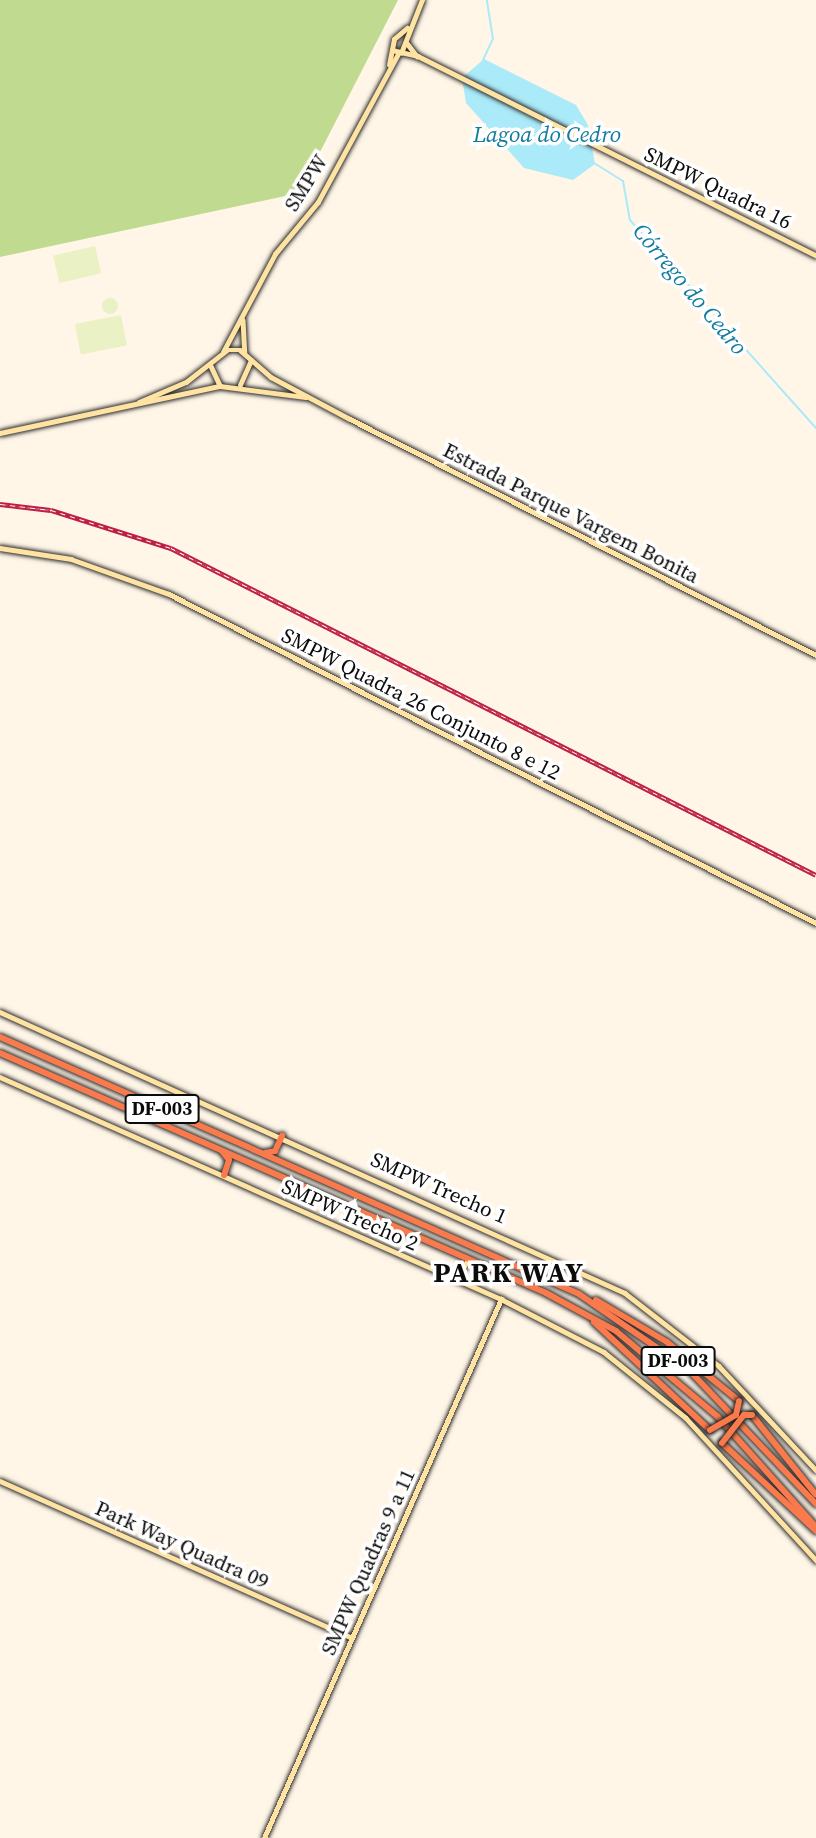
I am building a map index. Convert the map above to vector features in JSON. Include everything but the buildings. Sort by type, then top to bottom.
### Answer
[{"type":"highway","name":"DF-003","points":[[0,1037],[579,1294],[689,1370],[816,1504]]},
{"type":"highway","name":"DF-003","points":[[0,1053],[218,1147],[589,1315],[687,1387],[816,1529]]},
{"type":"highway","points":[[262,1153],[275,1151],[283,1137]]},
{"type":"highway","points":[[283,1137],[279,1152],[285,1163]]},
{"type":"highway","points":[[218,1147],[229,1160],[225,1176]]},
{"type":"highway","points":[[225,1176],[233,1163],[249,1161]]},
{"type":"highway","points":[[579,1294],[667,1342],[739,1401],[733,1418],[710,1430],[589,1315]]},
{"type":"highway","points":[[816,1494],[752,1415],[744,1415],[722,1443],[816,1529]]},
{"type":"street","points":[[406,41],[398,36],[410,25],[422,0]]},
{"type":"street","name":"SMPW","points":[[223,352],[275,254],[318,202],[389,66],[406,41],[410,25]]},
{"type":"street","name":"SMPW","points":[[389,66],[398,36]]},
{"type":"street","name":"SMPW Quadra 16","points":[[406,41],[418,56]]},
{"type":"street","points":[[392,50],[399,54]]},
{"type":"street","name":"SMPW Quadra 16","points":[[399,54],[418,56],[816,254]]},
{"type":"street","name":"SMPW","points":[[245,313],[246,354]]},
{"type":"street","points":[[223,352],[246,354]]},
{"type":"street","name":"Estrada Parque Vargem Bonita","points":[[139,402],[212,366],[223,352]]},
{"type":"street","name":"Estrada Parque Vargem Bonita","points":[[246,354],[312,398],[816,655]]},
{"type":"street","points":[[239,385],[251,359]]},
{"type":"street","points":[[212,366],[220,386]]},
{"type":"street","name":"Estrada Parque Vargem Bonita","points":[[0,433],[220,386],[239,385],[312,398]]},
{"type":"street","name":"SMPW Quadra 26 Conjunto 8 e 12","points":[[0,548],[71,559],[169,594],[816,923]]},
{"type":"street","name":"SMPW Trecho 1","points":[[0,1012],[625,1293],[719,1366],[816,1470]]},
{"type":"street","name":"SMPW Trecho 2","points":[[0,1077],[571,1332],[653,1388],[816,1560]]},
{"type":"street","points":[[456,1279],[468,1260]]},
{"type":"street","name":"SMPW Quadras 9 a 11","points":[[264,1838],[501,1299]]},
{"type":"street","name":"Park Way Quadra 09","points":[[0,1481],[352,1638]]},
{"type":"green space","points":[[0,0],[398,0],[299,193],[0,257]]},
{"type":"green space","points":[[95,246],[101,273],[59,283],[53,256]]},
{"type":"green space","points":[[110,298],[116,300],[116,312],[110,314],[104,312],[102,306],[104,300]]},
{"type":"green space","points":[[121,315],[127,345],[81,354],[75,324]]},
{"type":"water","name":"Lagoa do Cedro","points":[[484,59],[576,105],[588,125],[595,164],[573,180],[524,168],[466,103],[462,78]]},
{"type":"waterway","name":"Córrego do Cedro","points":[[483,60],[493,39],[487,0]]},
{"type":"waterway","name":"Córrego do Cedro","points":[[594,163],[623,181],[630,220],[816,428]]},
{"type":"railway","points":[[0,504],[51,510],[171,548],[816,875]]},
{"type":"district","name":"PARK WAY","points":[[509,1272]]}]
